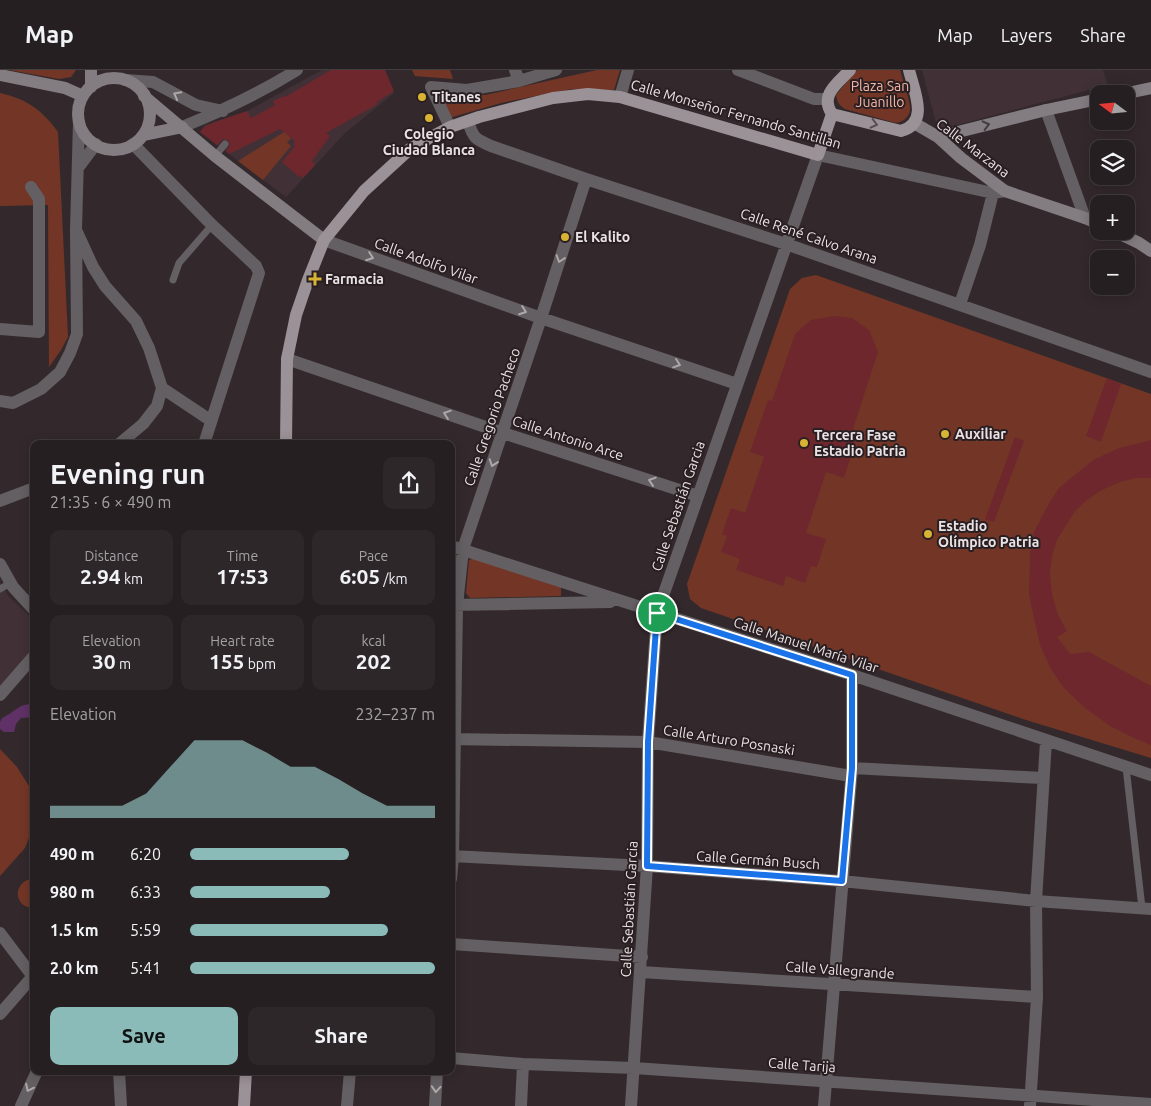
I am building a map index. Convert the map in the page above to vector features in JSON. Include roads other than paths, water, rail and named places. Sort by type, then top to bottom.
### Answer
[{"type":"main road","points":[[87,91],[91,70]]},
{"type":"main road","points":[[850,70],[831,91],[827,99],[828,108],[832,114],[901,131],[914,124],[917,117],[918,109],[909,70]]},
{"type":"main road","points":[[0,75],[87,91]]},
{"type":"main road","points":[[123,75],[137,86],[144,96],[149,112],[143,135],[133,144],[114,149],[96,144],[82,131],[79,122],[79,105],[87,91],[97,81],[123,75]]},
{"type":"main road","points":[[1135,91],[1151,88]]},
{"type":"main road","name":"Calle Monseñor Fernando Santillan","points":[[286,440],[287,359],[296,315],[324,240],[364,191],[411,148],[450,127],[553,98],[588,94],[620,97],[818,155]]},
{"type":"main road","name":"Calle Adolfo Vilar","points":[[144,96],[215,156],[324,240]]},
{"type":"main road","points":[[938,137],[1090,101]]},
{"type":"main road","name":"Calle Sebastián Garcia","points":[[818,155],[832,114]]},
{"type":"main road","name":"Calle Marzana","points":[[914,124],[938,137],[999,192],[1090,220]]},
{"type":"main road","points":[[143,135],[182,127]]},
{"type":"main road","points":[[1133,240],[1151,251]]},
{"type":"main road","points":[[244,1106],[246,1075]]},
{"type":"street","points":[[182,127],[223,111],[260,93],[297,70]]},
{"type":"street","points":[[450,127],[431,87],[467,90],[517,75],[556,70]]},
{"type":"street","points":[[620,97],[628,70]]},
{"type":"street","points":[[738,70],[814,99],[827,99]]},
{"type":"street","points":[[123,75],[153,82],[196,105],[223,111]]},
{"type":"street","points":[[1046,110],[1085,218]]},
{"type":"street","name":"Calle René Calvo Arana","points":[[468,121],[476,140],[586,179],[786,244],[1151,372]]},
{"type":"street","points":[[0,401],[13,403],[41,389],[60,372],[77,334],[76,229],[79,122]]},
{"type":"street","points":[[78,168],[96,144]]},
{"type":"street","points":[[133,144],[212,225],[256,266],[259,273],[205,440]]},
{"type":"street","name":"Calle Monseñor Fernando Santillan","points":[[818,155],[999,192]]},
{"type":"street","name":"Calle Sebastián Garcia","points":[[631,1106],[647,866],[648,742],[657,613],[818,155]]},
{"type":"street","name":"Calle Gregorio Pacheco","points":[[455,586],[457,547],[503,432],[586,179]]},
{"type":"street","points":[[0,330],[39,332],[39,199],[32,187]]},
{"type":"street","points":[[960,304],[999,192]]},
{"type":"street","points":[[76,229],[104,286],[136,321],[162,388],[210,420]]},
{"type":"street","name":"Calle Adolfo Vilar","points":[[324,240],[541,318],[737,384]]},
{"type":"street","name":"Calle Antonio Arce","points":[[287,359],[698,496]]},
{"type":"street","points":[[124,440],[143,424],[156,406],[162,388]]},
{"type":"street","points":[[0,501],[30,490]]},
{"type":"street","name":"Calle Manuel María Vilar","points":[[457,547],[852,675],[1151,775]]},
{"type":"street","points":[[0,564],[5,586],[30,607]]},
{"type":"street","points":[[455,605],[620,601]]},
{"type":"street","points":[[0,695],[30,661]]},
{"type":"street","points":[[824,1106],[851,772],[852,675]]},
{"type":"street","name":"Calle Arturo Posnaski","points":[[455,739],[648,742],[851,772],[1042,778]]},
{"type":"street","points":[[1030,1101],[1036,997],[1036,902],[1042,778],[1046,741]]},
{"type":"street","name":"Calle Germán Busch","points":[[455,856],[647,866],[842,881],[1036,902],[1146,909]]},
{"type":"street","points":[[0,933],[30,972]]},
{"type":"street","points":[[455,944],[642,956]]},
{"type":"street","name":"Calle Vallegrande","points":[[641,972],[1036,997]]},
{"type":"street","points":[[0,1014],[30,979]]},
{"type":"street","name":"Calle Tarija","points":[[455,1058],[523,1064],[634,1068],[825,1082],[1030,1101],[1151,1104]]},
{"type":"street","points":[[521,1106],[523,1064]]},
{"type":"street","points":[[21,1106],[35,1075]]},
{"type":"street","points":[[119,1075],[121,1106]]},
{"type":"street","points":[[347,1106],[350,1075]]},
{"type":"street","points":[[434,1106],[437,1075]]},
{"type":"lane","points":[[215,156],[225,144]]},
{"type":"lane","points":[[173,280],[179,263],[212,225]]},
{"type":"lane","points":[[1126,767],[1146,909]]},
{"type":"place","name":"Titanes","points":[[422,97]]},
{"type":"place","name":"Colegio Ciudad Blanca","points":[[429,118]]},
{"type":"place","name":"El Kalito","points":[[565,237]]},
{"type":"place","name":"Farmacia","points":[[315,279]]},
{"type":"place","name":"Auxiliar","points":[[945,434]]},
{"type":"place","name":"Tercera Fase Estadio Patria","points":[[804,443]]},
{"type":"place","name":"Estadio Olímpico Patria","points":[[928,534]]},
{"type":"park label","name":"Plaza San Juanillo","points":[[880,94]]}]
